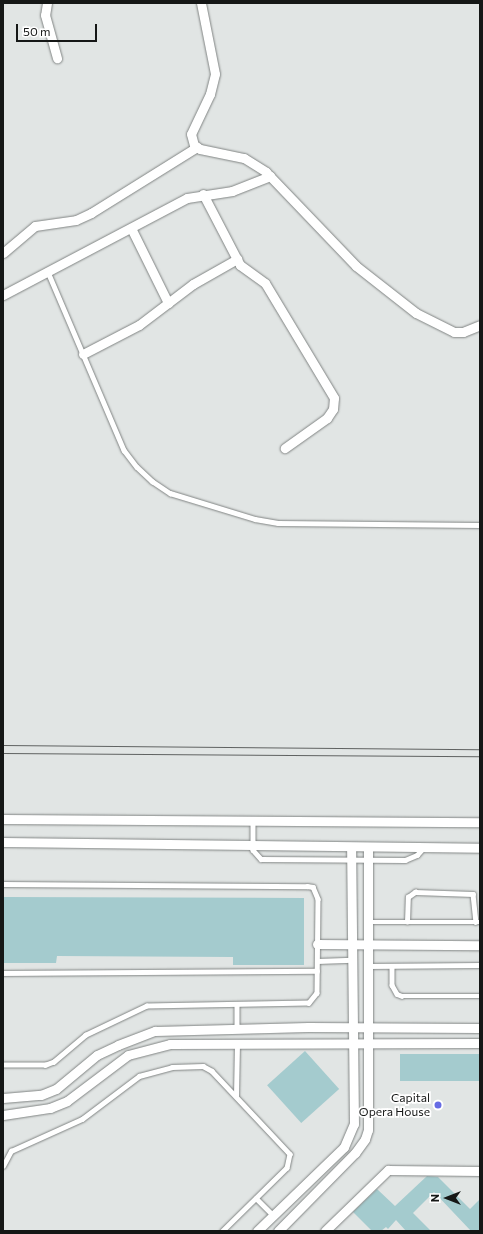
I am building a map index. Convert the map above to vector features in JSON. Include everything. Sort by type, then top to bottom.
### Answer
[{"type":"street","points":[[47,3],[45,15],[57,58]]},
{"type":"street","points":[[201,3],[215,74],[210,94],[191,134],[192,142],[196,147],[244,158],[270,176],[356,266],[395,299],[445,330],[463,332],[480,325]]},
{"type":"street","points":[[3,253],[35,226],[76,220],[91,214],[196,147]]},
{"type":"street","points":[[3,295],[187,198],[232,190],[270,176]]},
{"type":"street","points":[[203,194],[237,259],[244,269],[260,278],[268,286],[334,398],[333,409],[327,418],[285,448]]},
{"type":"street","points":[[131,228],[168,303]]},
{"type":"street","points":[[83,354],[139,325],[193,284],[237,259]]},
{"type":"street","points":[[3,819],[480,822]]},
{"type":"street","points":[[3,842],[480,848]]},
{"type":"street","points":[[257,1231],[344,1147],[352,1133],[354,1124],[350,847]]},
{"type":"street","points":[[278,1231],[355,1153],[365,1139],[369,1117],[368,847]]},
{"type":"street","points":[[317,944],[480,945]]},
{"type":"street","points":[[3,1098],[23,1098],[49,1091],[69,1080],[97,1055],[155,1031],[236,1028],[480,1028]]},
{"type":"street","points":[[3,1115],[34,1112],[57,1105],[84,1089],[114,1064],[148,1048],[170,1044],[237,1042],[480,1043]]},
{"type":"street","points":[[49,1091],[57,1105]]},
{"type":"street","points":[[325,1231],[388,1170],[480,1171]]},
{"type":"lane","points":[[48,272],[124,450],[147,477],[170,492],[255,519],[278,523],[480,525]]},
{"type":"lane","points":[[252,820],[252,846],[254,854],[261,859],[405,860],[417,855],[424,848]]},
{"type":"lane","points":[[3,884],[307,886],[313,888],[318,899],[317,993],[309,1003],[147,1006],[86,1035],[54,1062],[46,1065],[3,1065]]},
{"type":"lane","points":[[368,922],[406,922],[478,922],[473,894],[415,892],[408,897],[406,922]]},
{"type":"lane","points":[[317,961],[352,960]]},
{"type":"lane","points":[[368,966],[480,965]]},
{"type":"lane","points":[[392,966],[392,985],[397,994],[402,996],[480,996]]},
{"type":"lane","points":[[3,973],[317,971]]},
{"type":"lane","points":[[236,1005],[236,1028]]},
{"type":"lane","points":[[236,1096],[237,1042]]},
{"type":"lane","points":[[3,1166],[11,1151],[23,1144],[82,1119],[128,1083],[159,1070],[196,1066],[208,1068],[290,1154],[287,1168],[223,1231]]},
{"type":"lane","points":[[256,1198],[273,1215]]},
{"type":"building","points":[[3,897],[304,898],[304,965],[233,965],[233,957],[57,956],[56,963],[3,963]]},
{"type":"building","points":[[305,1051],[339,1089],[301,1123],[267,1085]]},
{"type":"building","points":[[400,1054],[480,1054],[480,1081],[400,1081]]},
{"type":"building","points":[[427,1176],[438,1177],[470,1209],[480,1199],[480,1231],[471,1231],[434,1192],[413,1213],[431,1231],[406,1231],[396,1220],[388,1229],[386,1227],[381,1231],[372,1231],[353,1212],[377,1189],[395,1206]]},
{"type":"tram line","points":[[3,745],[480,749]]},
{"type":"tram line","points":[[3,753],[480,756]]},
{"type":"place","name":"Capital Opera House","points":[[438,1105]]}]
